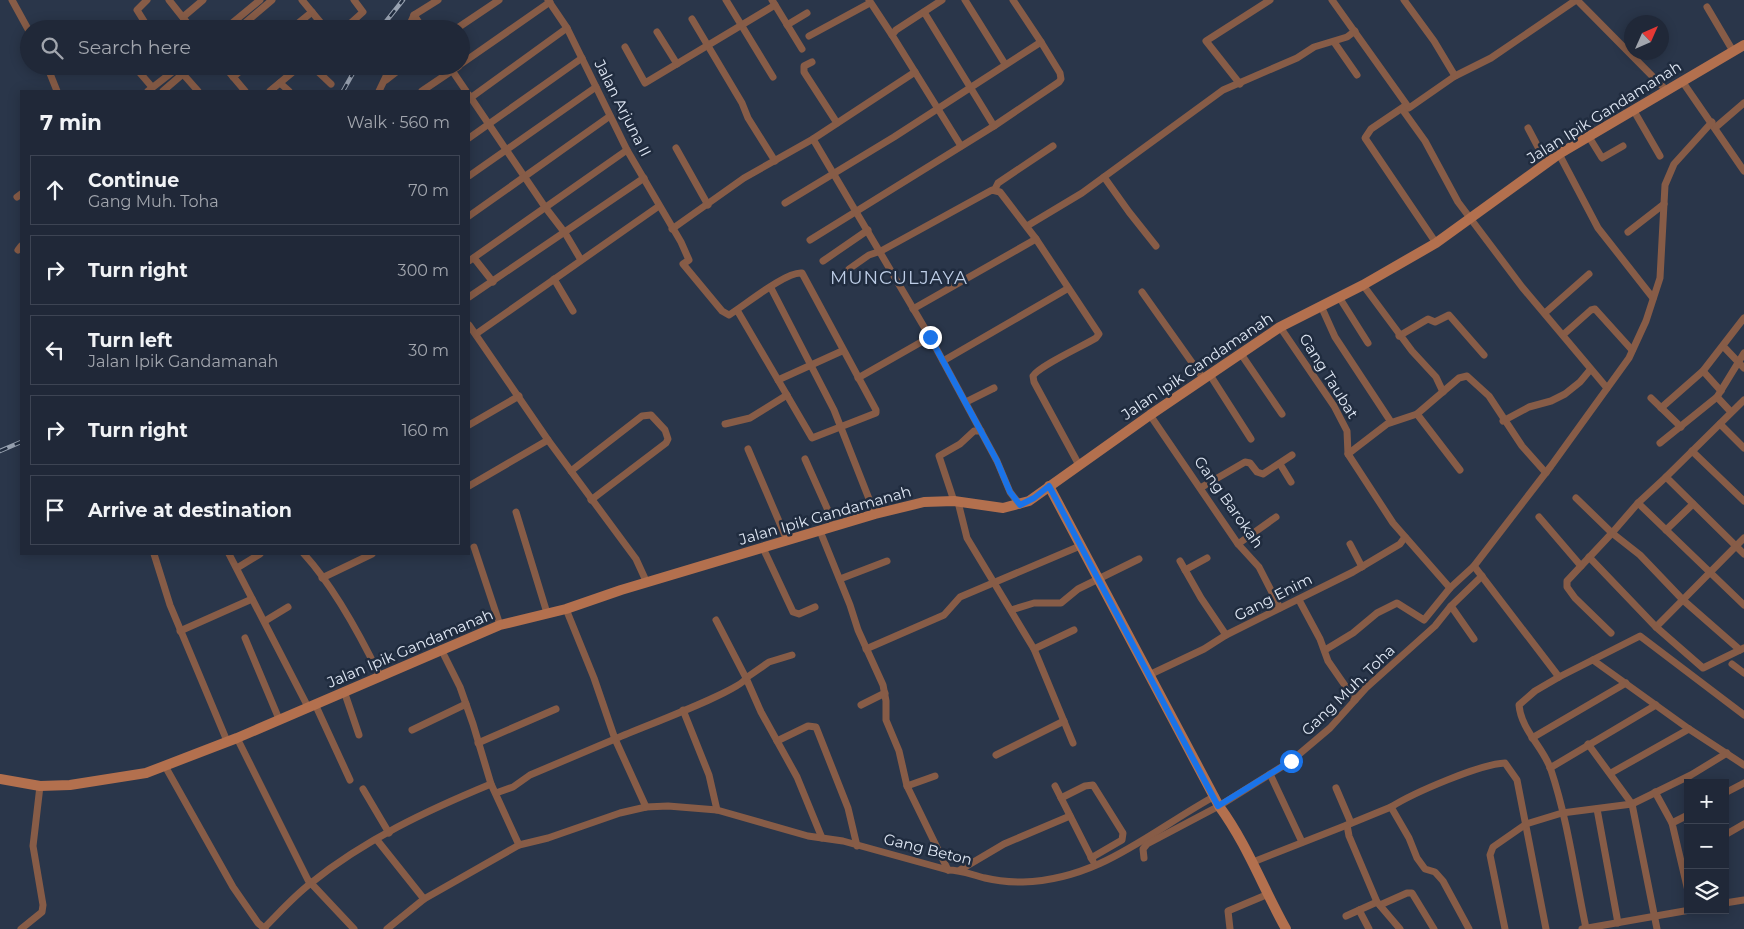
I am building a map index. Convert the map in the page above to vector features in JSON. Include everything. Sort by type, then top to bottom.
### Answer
[{"type":"street","points":[[12,0],[23,20]]},
{"type":"street","points":[[143,20],[137,10],[147,0]]},
{"type":"street","points":[[169,0],[185,20]]},
{"type":"street","points":[[183,17],[203,0]]},
{"type":"street","points":[[237,20],[260,0]]},
{"type":"street","points":[[249,20],[272,0]]},
{"type":"street","points":[[302,0],[319,20]]},
{"type":"street","points":[[354,0],[363,12],[354,20]]},
{"type":"street","points":[[412,20],[414,16],[438,0]]},
{"type":"street","points":[[469,20],[499,0]]},
{"type":"street","points":[[726,0],[773,77]]},
{"type":"street","points":[[892,35],[896,30],[942,0]]},
{"type":"street","points":[[965,0],[1005,64]]},
{"type":"street","points":[[810,240],[994,126],[1060,80],[1060,73],[1013,0]]},
{"type":"street","points":[[1240,84],[1206,41],[1270,0]]},
{"type":"street","points":[[1332,0],[1355,31],[1416,127],[1458,202],[1522,287],[1546,312],[1590,370],[1607,388]]},
{"type":"street","points":[[1404,0],[1426,29],[1455,76]]},
{"type":"street","points":[[1436,243],[1365,138],[1371,129],[1403,107],[1412,108],[1455,76],[1491,58],[1576,0],[1667,92]]},
{"type":"street","points":[[470,56],[549,1]]},
{"type":"street","name":"Jalan Arjuna II","points":[[549,1],[567,28],[627,150],[682,242],[689,260],[683,264],[727,315],[738,310]]},
{"type":"street","points":[[625,47],[645,83],[741,25],[773,2],[802,48]]},
{"type":"street","points":[[809,36],[869,2],[939,108],[961,146]]},
{"type":"street","points":[[1707,7],[1733,50]]},
{"type":"street","points":[[302,20],[312,12]]},
{"type":"street","points":[[924,12],[994,126]]},
{"type":"street","points":[[787,25],[807,13]]},
{"type":"street","points":[[414,16],[417,20]]},
{"type":"street","points":[[692,19],[742,103],[748,118],[775,161]]},
{"type":"street","points":[[470,95],[567,28]]},
{"type":"street","points":[[1027,226],[1082,193],[1223,90],[1297,58],[1314,47],[1334,42],[1355,31]]},
{"type":"street","points":[[657,32],[676,64]]},
{"type":"street","points":[[785,203],[971,88],[1041,42]]},
{"type":"street","points":[[1334,42],[1357,75]]},
{"type":"street","name":"Jalan Ipik Gandamanah","points":[[0,779],[40,786],[70,785],[131,776],[165,766],[232,740],[500,625],[566,609],[787,540],[924,502],[956,502],[1004,508],[1020,505],[1034,498],[1206,376],[1280,327],[1363,285],[1436,243],[1559,154],[1667,92],[1744,44]]},
{"type":"street","points":[[470,137],[582,58]]},
{"type":"street","points":[[812,62],[804,66],[804,72],[836,124]]},
{"type":"street","points":[[672,228],[708,205],[744,178],[813,139],[915,72]]},
{"type":"street","points":[[51,75],[57,90]]},
{"type":"street","points":[[140,75],[150,89],[170,75]]},
{"type":"street","points":[[164,90],[175,75]]},
{"type":"street","points":[[184,75],[197,90]]},
{"type":"street","points":[[235,75],[233,77],[244,90]]},
{"type":"street","points":[[271,90],[289,75]]},
{"type":"street","points":[[322,75],[331,84]]},
{"type":"street","points":[[380,90],[387,75]]},
{"type":"street","points":[[385,80],[392,75]]},
{"type":"street","points":[[423,90],[444,75]]},
{"type":"street","points":[[459,75],[466,90]]},
{"type":"street","points":[[1682,81],[1744,171]]},
{"type":"street","points":[[280,83],[288,90]]},
{"type":"street","points":[[470,175],[596,87]]},
{"type":"street","points":[[470,97],[565,233],[581,260]]},
{"type":"street","points":[[1325,650],[1353,633],[1377,614],[1397,603],[1424,620],[1450,588],[1478,571],[1625,363],[1646,321],[1661,272],[1666,185],[1674,164],[1714,125],[1744,103]]},
{"type":"street","points":[[1634,111],[1660,156]]},
{"type":"street","points":[[470,215],[610,116]]},
{"type":"street","points":[[1528,128],[1547,164]]},
{"type":"street","points":[[1589,137],[1602,158],[1623,146]]},
{"type":"street","points":[[813,139],[881,251],[930,337],[981,431],[1010,492],[1020,505]]},
{"type":"street","points":[[849,269],[869,256],[995,189],[998,183],[1053,146]]},
{"type":"street","points":[[676,148],[708,205]]},
{"type":"street","points":[[493,282],[471,259],[627,150]]},
{"type":"street","points":[[1559,154],[1580,190],[1598,228],[1653,298]]},
{"type":"street","points":[[1104,177],[1128,212],[1156,246]]},
{"type":"street","points":[[470,296],[644,178]]},
{"type":"street","points":[[995,189],[1000,192],[1027,226],[1098,336],[1068,355],[1037,370],[1033,376],[1034,382],[1079,466]]},
{"type":"street","points":[[1628,232],[1664,204]]},
{"type":"street","points":[[476,334],[659,206]]},
{"type":"street","points":[[823,261],[868,230]]},
{"type":"street","points":[[913,309],[1036,239]]},
{"type":"street","points":[[802,273],[876,413],[812,438],[738,310],[771,288],[796,274],[802,273]]},
{"type":"street","points":[[1546,312],[1589,274]]},
{"type":"street","points":[[554,279],[574,311]]},
{"type":"street","points":[[1363,285],[1399,336],[1436,377],[1443,392]]},
{"type":"street","points":[[771,288],[812,364],[841,426],[876,514]]},
{"type":"street","points":[[943,361],[1068,289]]},
{"type":"street","points":[[1142,292],[1206,376],[1251,440]]},
{"type":"street","points":[[1339,297],[1368,343]]},
{"type":"street","points":[[1321,306],[1335,337],[1391,422]]},
{"type":"street","points":[[1564,334],[1591,310],[1596,309],[1632,350]]},
{"type":"street","points":[[1399,336],[1428,319],[1435,322],[1449,315],[1484,355]]},
{"type":"street","points":[[1661,408],[1703,371],[1744,318]]},
{"type":"street","points":[[470,326],[548,440],[636,559],[647,583]]},
{"type":"street","name":"Gang Taubat","points":[[1280,327],[1334,406],[1347,431],[1348,454],[1392,523],[1450,588]]},
{"type":"street","points":[[858,378],[930,337]]},
{"type":"street","points":[[1723,346],[1744,368]]},
{"type":"street","points":[[778,380],[842,351]]},
{"type":"street","points":[[1660,443],[1719,394],[1737,361],[1744,353]]},
{"type":"street","points":[[1241,354],[1282,414]]},
{"type":"street","points":[[1503,421],[1529,407],[1551,401],[1565,394],[1574,388],[1590,370]]},
{"type":"street","points":[[1703,371],[1731,412]]},
{"type":"street","points":[[1348,454],[1391,422],[1417,414],[1459,378],[1467,376],[1489,396],[1503,421],[1546,473]]},
{"type":"street","points":[[966,402],[994,388]]},
{"type":"street","points":[[725,424],[750,418],[787,395]]},
{"type":"street","points":[[470,424],[519,396]]},
{"type":"street","points":[[1651,398],[1681,427]]},
{"type":"street","points":[[1611,633],[1575,598],[1566,587],[1567,582],[1638,503],[1744,400]]},
{"type":"street","points":[[1417,414],[1460,470]]},
{"type":"street","points":[[571,471],[642,416],[651,415],[665,430],[668,439],[666,443],[591,500]]},
{"type":"street","name":"Gang Barokah","points":[[1150,415],[1202,487],[1238,544],[1259,568],[1280,608]]},
{"type":"street","points":[[1720,424],[1744,448]]},
{"type":"street","points":[[981,431],[974,432],[960,444],[939,456],[967,538],[1034,649],[1073,743]]},
{"type":"street","points":[[470,485],[548,440]]},
{"type":"street","points":[[748,449],[787,540]]},
{"type":"street","points":[[1692,451],[1744,501]]},
{"type":"street","points":[[1202,487],[1244,462],[1250,463],[1259,474],[1280,464],[1292,455]]},
{"type":"street","points":[[805,460],[835,526]]},
{"type":"street","points":[[1280,464],[1291,482]]},
{"type":"street","points":[[1666,477],[1744,554]]},
{"type":"street","points":[[1049,486],[1217,801],[1253,862],[1266,894],[1286,929]]},
{"type":"street","points":[[1576,498],[1612,533],[1640,554],[1683,600],[1742,649],[1703,668],[1656,627],[1589,557]]},
{"type":"street","points":[[1638,503],[1744,605]]},
{"type":"street","points":[[1666,530],[1693,504]]},
{"type":"street","points":[[516,512],[547,613]]},
{"type":"street","points":[[1238,544],[1276,516]]},
{"type":"street","points":[[1539,517],[1581,566]]},
{"type":"street","points":[[820,531],[885,693],[886,720],[899,751],[907,786],[948,870]]},
{"type":"street","name":"Gang Enim","points":[[1149,675],[1204,649],[1362,567],[1400,544],[1405,537]]},
{"type":"street","points":[[1656,627],[1744,538]]},
{"type":"street","points":[[1350,544],[1362,567]]},
{"type":"street","points":[[866,649],[944,615],[960,597],[1080,546]]},
{"type":"street","points":[[474,547],[500,625]]},
{"type":"street","points":[[763,548],[793,612],[799,614],[815,607]]},
{"type":"street","points":[[154,555],[180,632],[232,740],[311,883],[354,929]]},
{"type":"street","points":[[230,555],[265,621],[295,686],[312,705],[350,780]]},
{"type":"street","points":[[237,568],[258,555]]},
{"type":"street","points":[[305,555],[363,640],[380,676]]},
{"type":"street","points":[[322,578],[361,556]]},
{"type":"street","points":[[1185,570],[1207,558]]},
{"type":"street","points":[[1011,610],[1034,603],[1061,603],[1073,592],[1139,559]]},
{"type":"street","points":[[840,579],[887,561]]},
{"type":"street","points":[[1180,561],[1226,636]]},
{"type":"street","points":[[1478,571],[1558,677]]},
{"type":"street","name":"Gang Muh. Toha","points":[[1217,801],[1270,774],[1291,761],[1316,740],[1352,695],[1435,626],[1478,571]]},
{"type":"street","points":[[180,632],[252,599]]},
{"type":"street","points":[[1299,600],[1325,650],[1328,661],[1352,695]]},
{"type":"street","points":[[1451,606],[1474,639]]},
{"type":"street","points":[[265,621],[288,607]]},
{"type":"street","points":[[566,609],[594,678],[614,739],[646,807]]},
{"type":"street","points":[[716,620],[797,777],[822,838]]},
{"type":"street","points":[[1034,649],[1074,630]]},
{"type":"street","points":[[1586,928],[1562,813],[1550,768],[1532,738],[1519,705],[1535,691],[1558,677],[1640,636],[1744,715]]},
{"type":"street","points":[[245,638],[279,719]]},
{"type":"street","points":[[441,649],[466,704],[491,784],[519,845]]},
{"type":"street","points":[[496,793],[513,787],[530,775],[740,685],[746,678],[769,662],[792,655]]},
{"type":"street","points":[[1592,660],[1690,730],[1744,765]]},
{"type":"street","points":[[1732,664],[1744,673]]},
{"type":"street","points":[[1532,738],[1626,683]]},
{"type":"street","points":[[344,691],[359,735]]},
{"type":"street","points":[[861,705],[885,693]]},
{"type":"street","points":[[412,730],[466,704]]},
{"type":"street","points":[[1550,768],[1656,705]]},
{"type":"street","points":[[478,743],[556,709]]},
{"type":"street","points":[[683,710],[709,776],[717,810]]},
{"type":"street","points":[[996,755],[1064,721]]},
{"type":"street","points":[[777,741],[808,726],[816,727],[848,808],[857,846]]},
{"type":"street","points":[[1610,773],[1690,730]]},
{"type":"street","points":[[1588,744],[1632,804],[1657,929]]},
{"type":"street","points":[[1504,929],[1490,851],[1526,824],[1562,813],[1632,804],[1691,775],[1727,753]]},
{"type":"street","points":[[1253,862],[1391,807],[1406,798],[1458,776],[1498,763],[1505,763],[1517,780],[1546,929]]},
{"type":"street","points":[[165,766],[233,887],[264,929],[311,883],[361,847],[437,807],[491,784]]},
{"type":"street","points":[[1270,774],[1302,842]]},
{"type":"street","points":[[907,786],[935,776]]},
{"type":"street","points":[[1729,792],[1744,783]]},
{"type":"street","points":[[1061,798],[1085,786],[1093,785],[1122,831],[1122,840],[1091,858]]},
{"type":"street","points":[[22,929],[42,912],[43,905],[33,846],[40,786]]},
{"type":"street","points":[[1055,786],[1095,866]]},
{"type":"street","points":[[1336,788],[1349,824],[1349,836],[1379,904],[1400,929]]},
{"type":"street","points":[[363,789],[388,833]]},
{"type":"street","points":[[1655,792],[1672,823],[1684,874]]},
{"type":"street","points":[[1144,858],[1143,849],[1147,844],[1217,801]]},
{"type":"street","name":"Gang Beton","points":[[387,929],[424,899],[519,845],[548,838],[620,813],[646,807],[668,806],[717,810],[808,836],[857,846],[948,870],[960,870],[986,878],[1023,882],[1066,876],[1095,866],[1138,845],[1165,825],[1217,801]]},
{"type":"street","points":[[1391,807],[1409,838],[1417,858],[1425,869],[1435,872],[1443,881],[1469,929]]},
{"type":"street","points":[[1597,809],[1618,923]]},
{"type":"street","points":[[960,870],[1004,844],[1070,816]]},
{"type":"street","points":[[1672,823],[1684,816]]},
{"type":"street","points":[[1729,833],[1744,824]]},
{"type":"street","points":[[377,840],[424,899]]},
{"type":"street","points":[[1346,916],[1407,893],[1412,893],[1434,929]]},
{"type":"street","points":[[1230,929],[1228,911],[1266,894]]},
{"type":"street","points":[[1729,902],[1744,900]]},
{"type":"street","points":[[1359,910],[1369,929]]},
{"type":"street","points":[[1582,929],[1684,911]]},
{"type":"railway","points":[[387,20],[403,0]]},
{"type":"railway","points":[[344,90],[352,75]]},
{"type":"railway","points":[[0,451],[20,442]]},
{"type":"district","name":"MUNCULJAYA","points":[[899,278]]},
{"type":"route","points":[[930,337],[997,461],[1010,492],[1020,505],[1034,498],[1049,486],[1215,796],[1218,806],[1291,761]]}]
